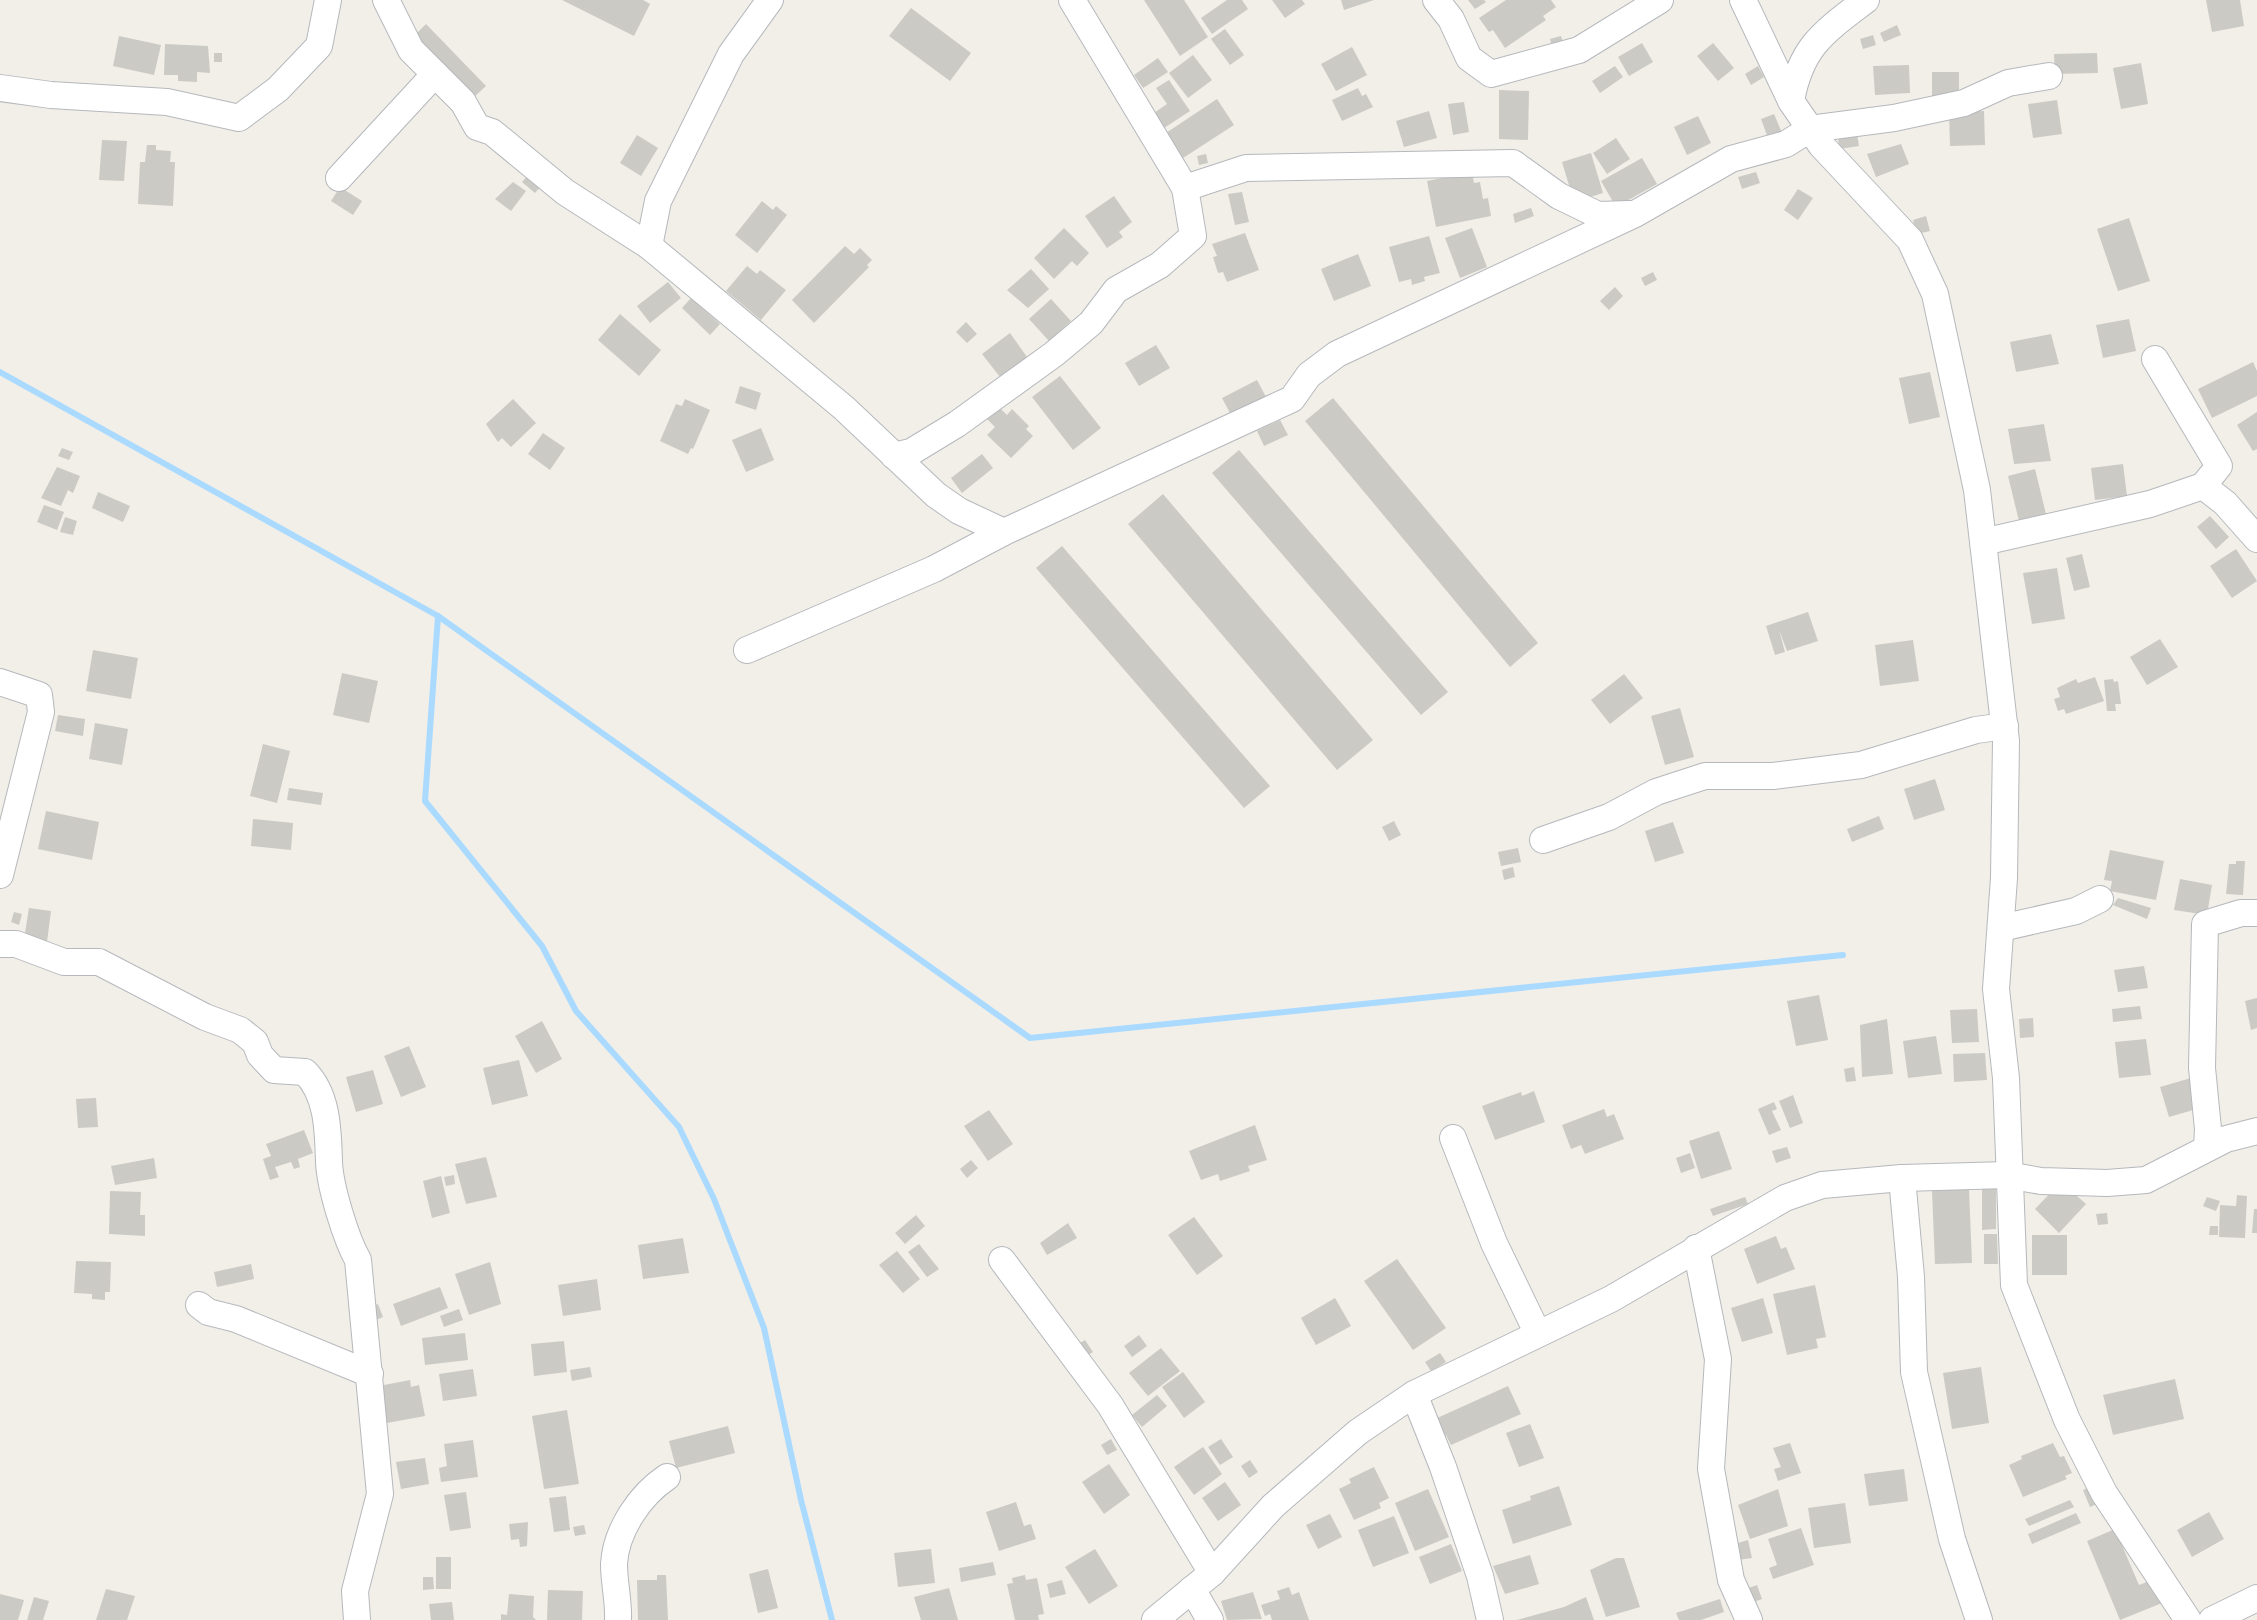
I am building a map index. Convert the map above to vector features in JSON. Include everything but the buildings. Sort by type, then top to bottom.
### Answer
[{"type":"street","points":[[0,88],[167,102],[239,118],[278,89],[319,46],[328,0]]},
{"type":"street","points":[[386,0],[411,50],[463,102],[477,127],[492,132],[565,192],[649,246],[803,373],[936,495],[959,511],[1004,532]]},
{"type":"street","points":[[649,246],[658,201],[731,54],[770,0]]},
{"type":"street","points":[[894,456],[911,452],[957,424],[1054,355],[1091,323],[1116,290],[1160,265],[1194,236],[1185,188],[1072,0]]},
{"type":"street","points":[[1436,0],[1451,19],[1469,58],[1491,74],[1579,50],[1660,0]]},
{"type":"street","points":[[1743,0],[1791,101],[1821,145],[1910,240],[1935,294],[1977,490],[2005,726],[2004,878],[1996,989],[2006,1078],[2007,1175],[2014,1285],[2067,1420],[2104,1493],[2189,1620]]},
{"type":"street","points":[[1791,101],[1796,72],[1818,37],[1866,0]]},
{"type":"street","points":[[339,178],[435,74]]},
{"type":"street","points":[[747,650],[934,569],[1004,532],[1292,399],[1309,375],[1337,354],[1635,214],[1731,159],[1786,144],[1810,129],[1894,118],[1964,103],[2008,83],[2049,76]]},
{"type":"street","points":[[1185,188],[1246,168],[1513,163],[1559,196],[1598,215],[1635,214]]},
{"type":"street","points":[[1983,542],[2150,504],[2203,486],[2219,466],[2155,359]]},
{"type":"street","points":[[2203,486],[2225,503],[2257,539]]},
{"type":"street","points":[[0,682],[39,695],[41,712],[0,875]]},
{"type":"street","points":[[1543,840],[1609,817],[1656,792],[1705,776],[1773,776],[1861,765],[1976,730],[2005,726]]},
{"type":"street","points":[[2001,928],[2076,911],[2100,899]]},
{"type":"street","points":[[2207,1147],[2208,1129],[2202,1068],[2204,924],[2241,913],[2257,913]]},
{"type":"street","points":[[0,944],[16,944],[64,962],[99,962],[205,1017],[240,1030],[255,1042],[260,1055],[274,1070],[304,1072],[316,1083],[330,1139],[329,1163],[346,1240],[358,1260],[380,1494],[355,1591],[357,1620]]},
{"type":"street","points":[[1155,1620],[1202,1581],[1273,1506],[1358,1432],[1414,1394],[1537,1332],[1611,1299],[1785,1198],[1822,1185],[1902,1178],[2007,1175],[2042,1181],[2131,1183],[2146,1180],[2207,1147],[2257,1131]]},
{"type":"street","points":[[1453,1138],[1494,1243],[1537,1332]]},
{"type":"street","points":[[1902,1178],[1912,1277],[1914,1372],[1952,1539],[1979,1620]]},
{"type":"street","points":[[1696,1248],[1718,1359],[1711,1469],[1731,1580],[1749,1620]]},
{"type":"street","points":[[1002,1260],[1110,1405],[1202,1581],[1210,1620]]},
{"type":"street","points":[[199,1305],[208,1312],[261,1328],[370,1374]]},
{"type":"street","points":[[1414,1394],[1464,1527],[1490,1620]]},
{"type":"street","points":[[618,1620],[614,1565],[624,1528],[648,1489],[667,1477]]},
{"type":"street","points":[[2212,1620],[2257,1598]]},
{"type":"waterway","points":[[0,372],[438,616],[1030,1038],[1843,955]]},
{"type":"waterway","points":[[438,616],[425,801],[542,946],[576,1011],[679,1127],[714,1199],[764,1328],[801,1500],[832,1620]]}]
